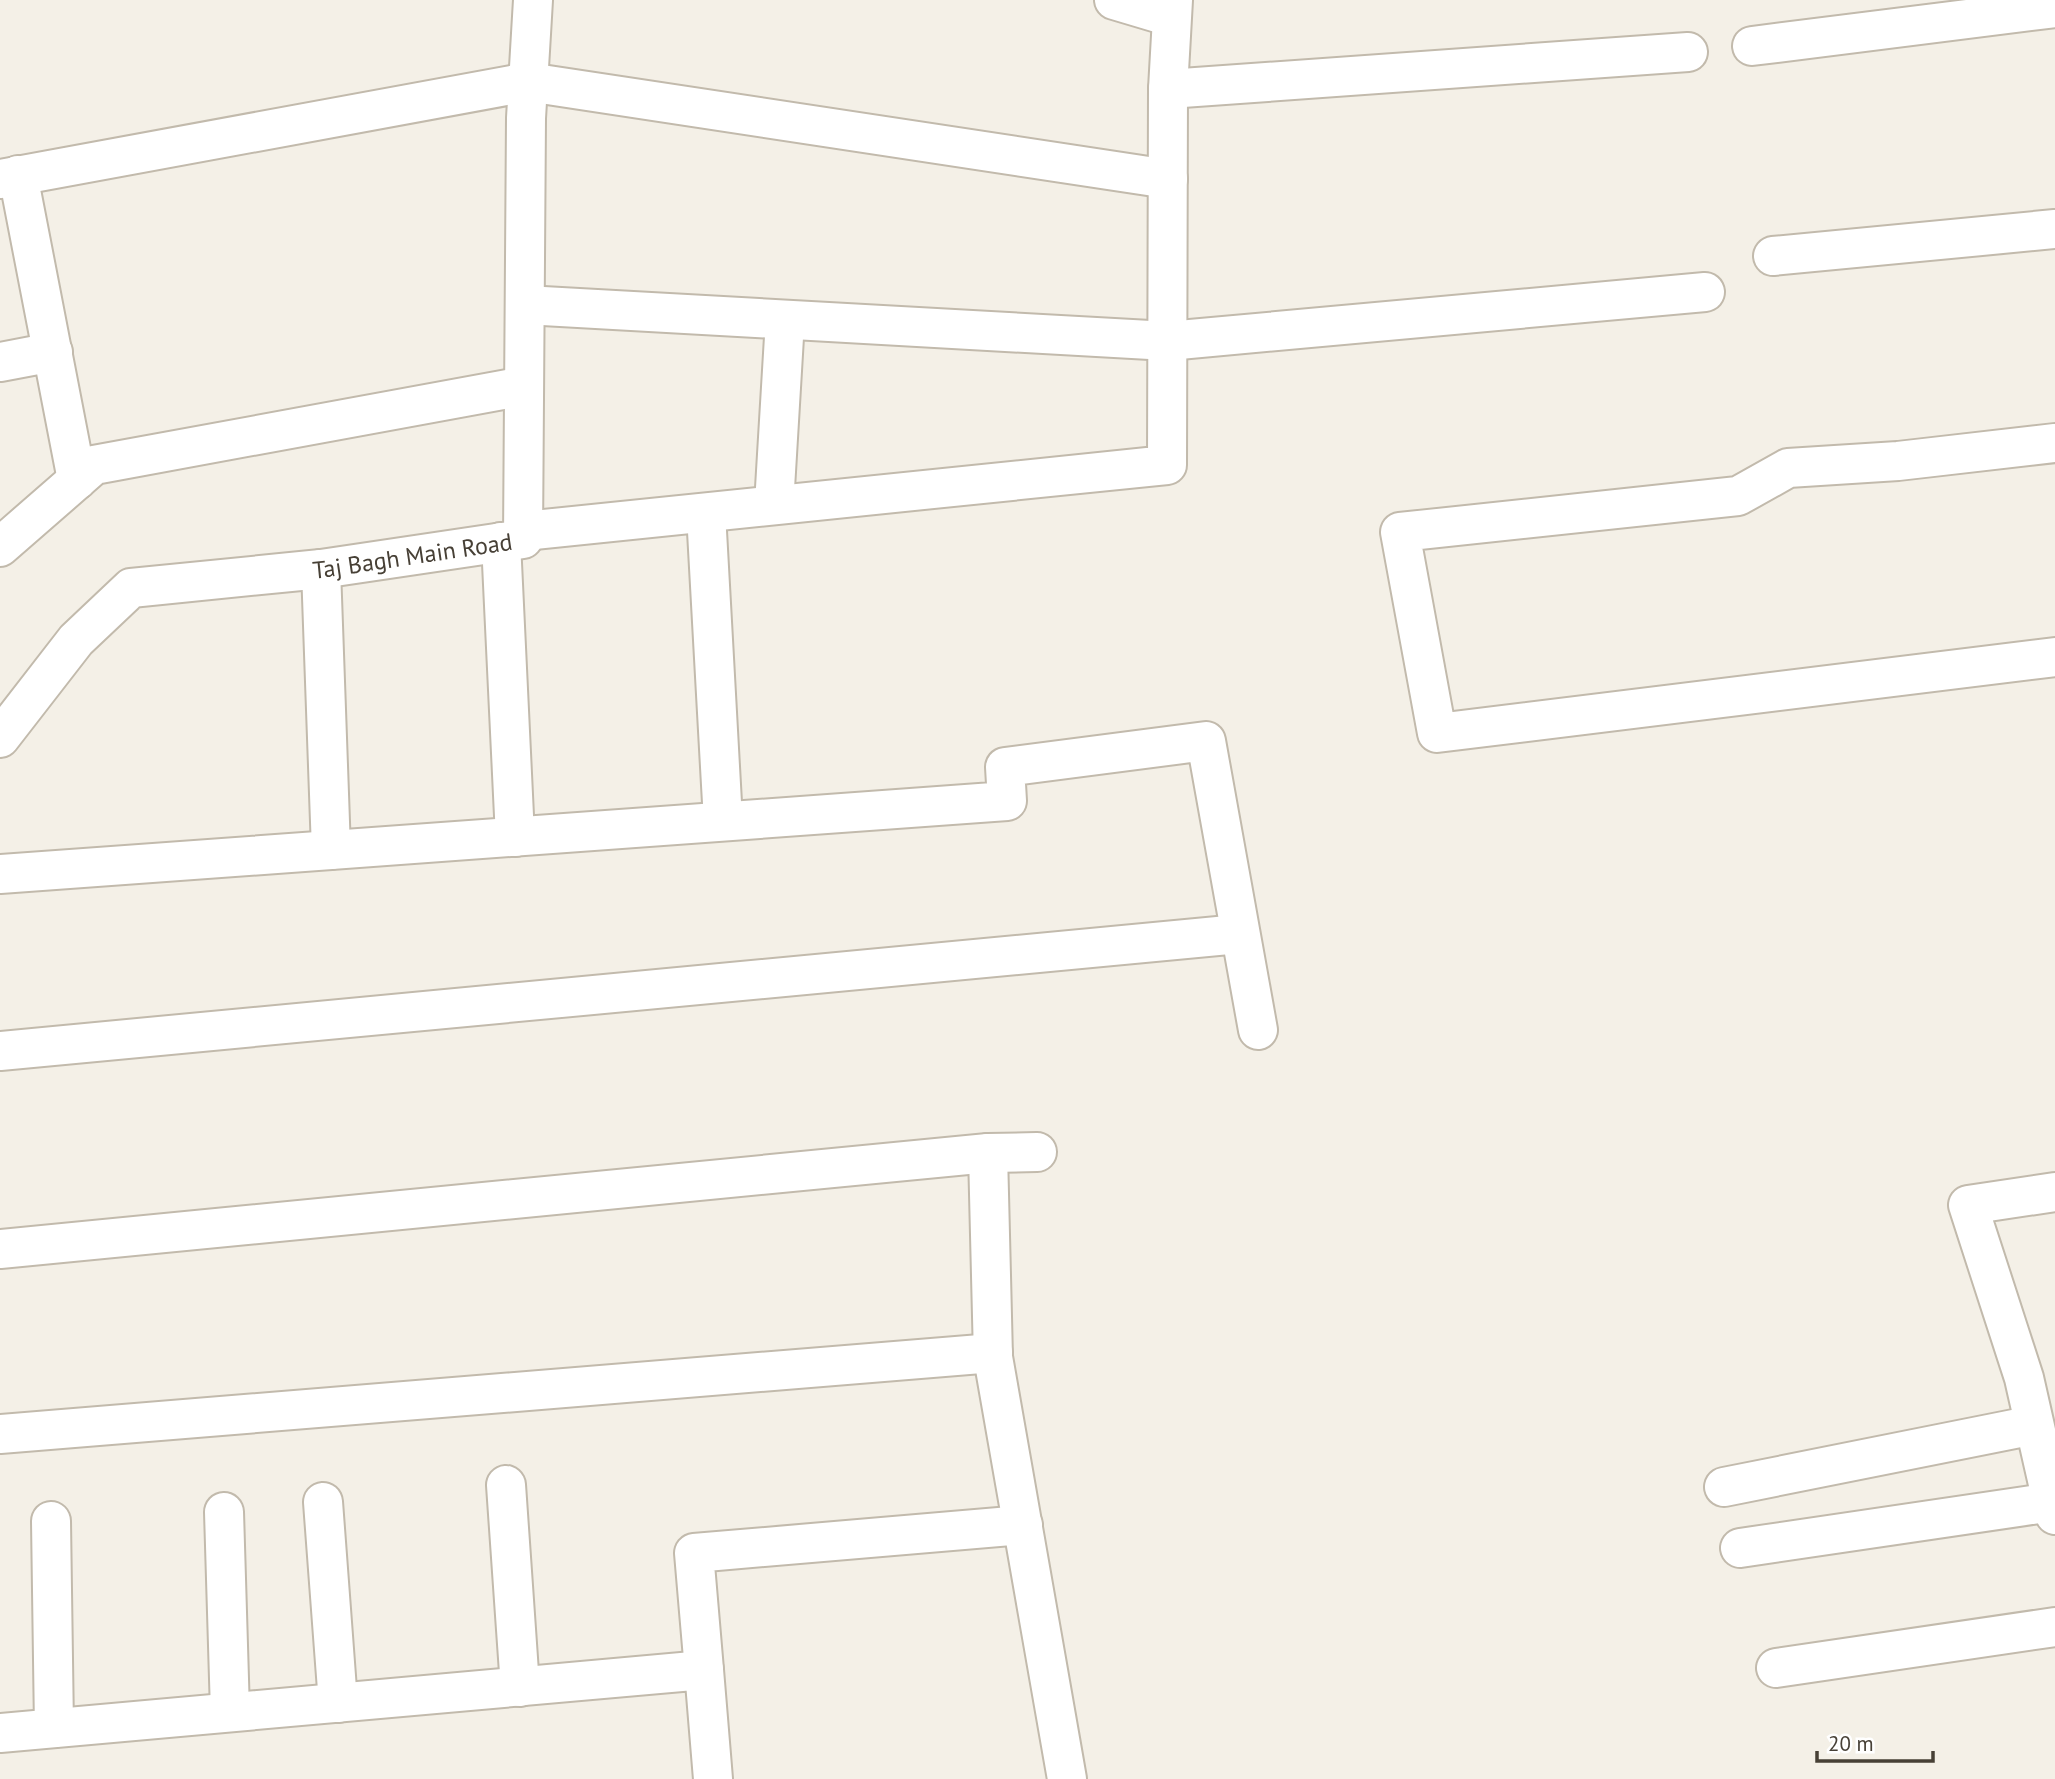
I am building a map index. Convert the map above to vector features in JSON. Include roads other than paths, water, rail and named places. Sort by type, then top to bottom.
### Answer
[{"type":"street","name":"Taj Bagh Main Road","points":[[0,738],[76,640],[131,588],[321,569],[513,536],[524,386],[528,82],[533,0]]},
{"type":"street","points":[[515,837],[513,536],[775,505],[1167,466],[1168,89],[1172,9],[1114,0]]},
{"type":"street","points":[[1752,47],[2055,8]]},
{"type":"street","points":[[1168,89],[1688,52]]},
{"type":"street","points":[[77,480],[52,352],[9,177],[528,82],[1168,179]]},
{"type":"street","points":[[1773,256],[2055,229]]},
{"type":"street","points":[[525,305],[1168,341],[1705,292]]},
{"type":"street","points":[[775,505],[785,320]]},
{"type":"street","points":[[0,362],[52,352]]},
{"type":"street","points":[[0,547],[94,465],[524,386]]},
{"type":"street","points":[[2055,443],[1898,461],[1788,468],[1738,496],[1400,532],[1437,733],[2055,657]]},
{"type":"street","points":[[706,513],[723,821]]},
{"type":"street","points":[[321,569],[331,850]]},
{"type":"street","points":[[0,874],[1007,801],[1005,767],[1206,741],[1258,1030]]},
{"type":"street","points":[[0,1051],[1239,934]]},
{"type":"street","points":[[0,1249],[988,1153],[1037,1152]]},
{"type":"street","points":[[988,1153],[993,1353],[1067,1779]]},
{"type":"street","points":[[1740,1548],[2053,1508],[2034,1425],[2039,1376],[1968,1205],[2055,1192]]},
{"type":"street","points":[[0,1434],[993,1353]]},
{"type":"street","points":[[1724,1487],[2034,1425]]},
{"type":"street","points":[[506,1485],[520,1687]]},
{"type":"street","points":[[323,1502],[338,1703]]},
{"type":"street","points":[[224,1512],[230,1712]]},
{"type":"street","points":[[51,1521],[54,1728]]},
{"type":"street","points":[[713,1779],[694,1552],[1023,1525]]},
{"type":"street","points":[[1776,1668],[2055,1627]]},
{"type":"street","points":[[0,1733],[704,1670]]}]
